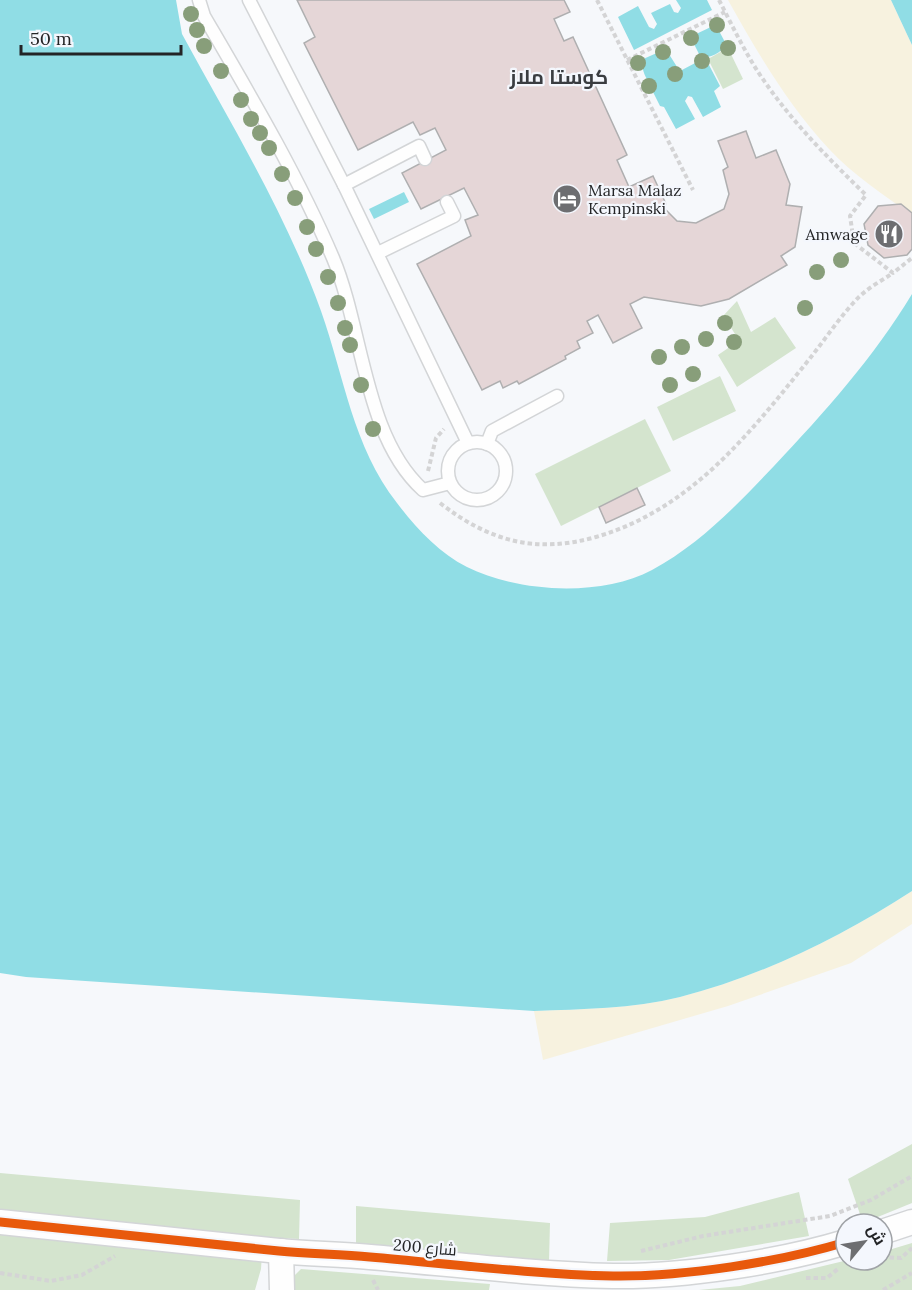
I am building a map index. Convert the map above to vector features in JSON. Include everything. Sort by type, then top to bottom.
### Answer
[{"type":"street","name":"شارع 200","points":[[0,1222],[122,1233],[545,1282],[683,1271],[810,1253],[834,1246]]},
{"type":"street","points":[[894,1228],[912,1222]]},
{"type":"street","points":[[279,1285],[281,1251]]},
{"type":"lane","points":[[199,0],[204,16],[272,134],[334,259],[351,312],[374,403],[392,447],[408,477],[423,490],[450,483]]},
{"type":"lane","points":[[249,0],[378,253],[468,443]]},
{"type":"lane","points":[[344,185],[419,146],[425,159]]},
{"type":"lane","points":[[378,253],[454,216],[447,202]]},
{"type":"lane","points":[[487,444],[492,431],[557,396]]},
{"type":"lane","points":[[468,443],[487,444],[495,449],[505,465],[506,474],[498,491],[491,497],[472,500],[455,491],[450,483],[448,473],[453,455],[468,443]]},
{"type":"path","points":[[597,0],[693,190]]},
{"type":"path","points":[[719,0],[757,69],[788,114],[813,143],[866,195],[850,216],[854,243],[893,273]]},
{"type":"path","points":[[627,60],[725,12]]},
{"type":"path","points":[[455,418],[436,438],[423,490],[465,522],[499,538],[531,545],[569,544],[619,530],[657,512],[685,494],[706,475],[775,402],[857,299],[912,258]]},
{"type":"path","points":[[633,1253],[703,1236],[830,1216],[871,1200],[912,1176]]},
{"type":"path","points":[[0,1273],[51,1281],[82,1275],[115,1258],[122,1233]]},
{"type":"path","points":[[894,1258],[900,1258],[912,1248]]},
{"type":"path","points":[[883,1290],[912,1273]]},
{"type":"green space","points":[[724,50],[730,52],[743,79],[723,89],[708,59]]},
{"type":"green space","points":[[737,301],[751,332],[775,317],[796,348],[737,387],[718,355],[740,340],[723,316]]},
{"type":"green space","points":[[720,376],[736,411],[673,441],[657,407]]},
{"type":"green space","points":[[645,419],[671,471],[561,526],[535,474]]},
{"type":"green space","points":[[912,1144],[912,1203],[890,1212],[859,1212],[848,1179]]},
{"type":"green space","points":[[0,1173],[300,1200],[299,1239],[263,1237],[261,1269],[255,1290],[0,1290]]},
{"type":"green space","points":[[799,1192],[809,1236],[669,1260],[607,1261],[610,1223],[705,1217]]},
{"type":"green space","points":[[356,1206],[550,1223],[549,1261],[356,1243]]},
{"type":"green space","points":[[912,1243],[912,1290],[699,1290],[740,1286],[834,1263],[834,1272],[894,1272],[894,1248]]},
{"type":"green space","points":[[301,1269],[490,1284],[489,1290],[291,1290],[290,1280]]},
{"type":"sand","points":[[728,0],[891,0],[912,45],[912,215],[848,167],[814,132],[774,78]]},
{"type":"sand","points":[[912,891],[912,924],[851,963],[728,1006],[543,1060],[534,1011],[644,1004],[711,988],[800,953],[857,924]]},
{"type":"water","points":[[0,0],[176,0],[182,34],[275,204],[307,275],[321,311],[351,410],[370,459],[397,503],[429,539],[457,561],[488,576],[535,586],[585,588],[632,579],[670,560],[732,509],[811,426],[865,362],[912,294],[912,891],[829,939],[771,966],[680,997],[625,1006],[534,1011],[26,977],[0,973]]},
{"type":"water","points":[[676,0],[707,0],[712,10],[634,50],[618,17],[638,6],[649,27],[654,29],[657,24],[651,13],[670,4],[674,12],[678,13],[681,8]]},
{"type":"water","points":[[891,0],[912,0],[912,45]]},
{"type":"water","points":[[713,26],[718,29],[726,44],[715,54],[701,58],[693,42],[694,35]]},
{"type":"water","points":[[667,51],[679,70],[671,73],[674,78],[680,71],[699,61],[701,65],[709,65],[720,86],[714,91],[721,107],[703,117],[692,97],[688,96],[685,101],[695,119],[676,129],[664,107],[660,106],[652,90],[653,85],[644,74],[641,60],[659,52],[664,56]]},
{"type":"water","points":[[404,192],[409,202],[374,219],[369,209]]},
{"type":"building","name":"Marsa Malaz Kempinski","points":[[297,0],[564,0],[570,12],[554,19],[564,41],[573,37],[627,155],[617,160],[629,187],[653,176],[666,204],[663,207],[677,221],[696,223],[724,209],[729,194],[723,170],[728,167],[718,141],[746,131],[756,158],[776,150],[790,184],[786,205],[802,207],[795,247],[781,256],[787,265],[729,299],[701,306],[644,297],[630,304],[642,328],[613,343],[598,315],[587,321],[593,333],[577,341],[580,348],[565,356],[566,359],[519,384],[517,381],[503,388],[500,381],[482,390],[417,264],[471,236],[465,220],[478,215],[464,188],[421,209],[402,173],[446,150],[435,128],[420,135],[413,122],[358,150],[304,43],[315,37]]},
{"type":"building","name":"Amwage","points":[[901,204],[912,213],[912,249],[907,255],[884,258],[868,245],[864,224],[878,206]]},
{"type":"building","points":[[637,488],[645,505],[606,523],[599,507]]},
{"type":"cycle path","points":[[0,1222],[290,1252],[613,1276],[670,1274],[731,1267],[792,1256],[834,1245]]},
{"type":"place","name":"Marsa Malaz Kempinski","points":[[567,199]]},
{"type":"place","name":"Amwage","points":[[889,234]]},
{"type":"district","name":"كوستا ملاز","points":[[559,76]]}]
